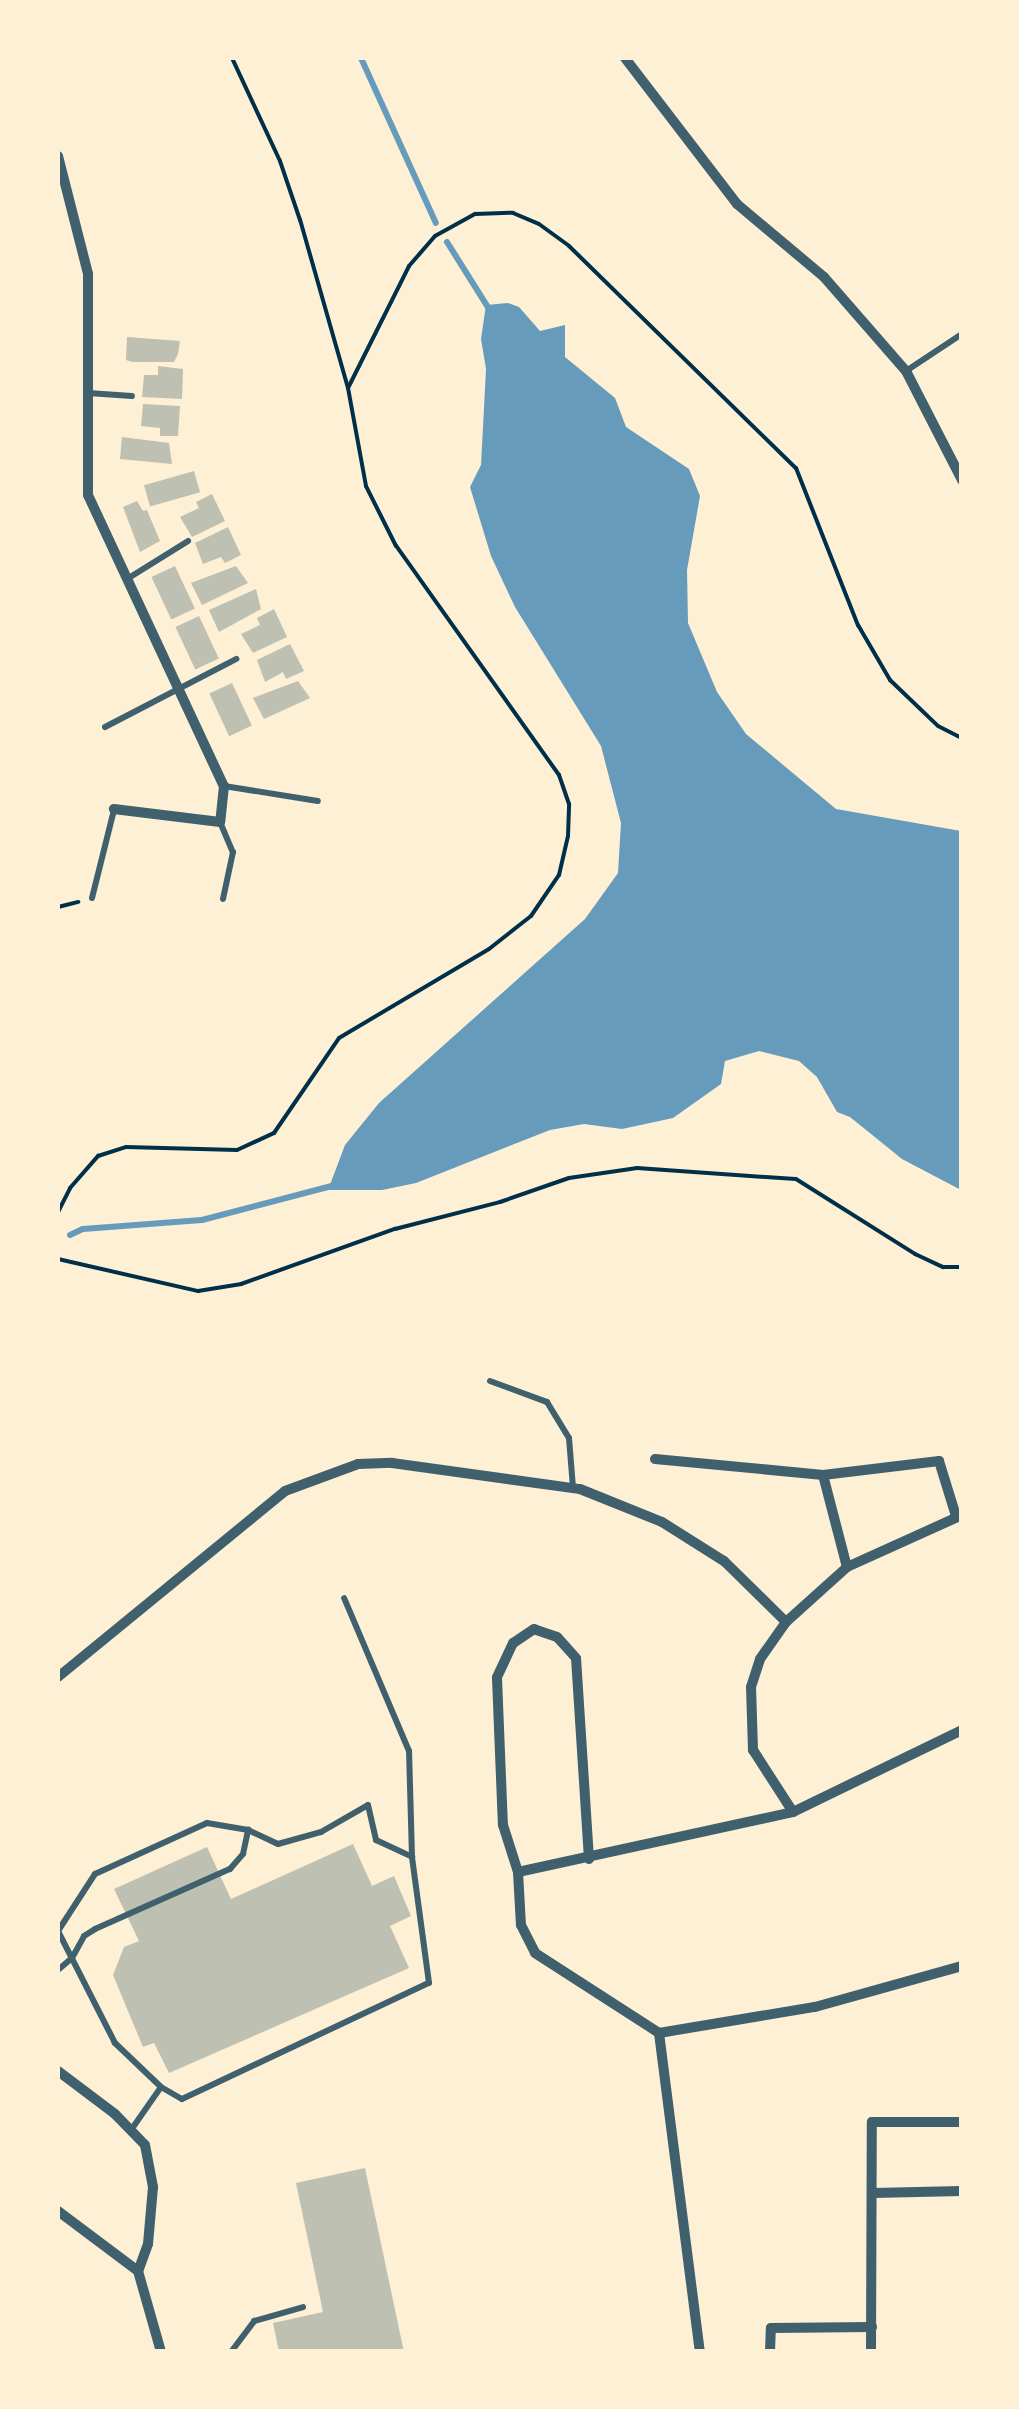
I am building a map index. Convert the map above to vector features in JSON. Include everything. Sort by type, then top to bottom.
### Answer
[{"type":"street","points":[[625,58],[737,204],[824,277],[906,371],[962,480]]},
{"type":"street","points":[[58,156],[88,274],[88,495],[224,786],[220,822],[114,809]]},
{"type":"street","points":[[655,1459],[823,1475],[939,1461],[959,1515],[847,1567],[786,1622],[760,1660],[751,1687],[753,1750],[794,1812]]},
{"type":"street","points":[[58,1677],[286,1491],[358,1464],[392,1463],[573,1488],[662,1522],[724,1562],[786,1622]]},
{"type":"street","points":[[823,1475],[847,1567]]},
{"type":"street","points":[[589,1859],[576,1658],[557,1637],[534,1629],[513,1644],[497,1678],[502,1825],[518,1872],[521,1925],[534,1954],[658,2034],[815,2007],[962,1966]]},
{"type":"street","points":[[518,1872],[794,1812],[962,1730]]},
{"type":"street","points":[[658,2034],[700,2352]]},
{"type":"street","points":[[58,2071],[145,2144],[153,2187],[148,2244],[138,2271],[161,2352]]},
{"type":"street","points":[[872,2352],[872,2122],[962,2122]]},
{"type":"street","points":[[873,2193],[962,2191]]},
{"type":"street","points":[[58,2212],[138,2271]]},
{"type":"street","points":[[770,2352],[771,2328],[872,2327]]},
{"type":"lane","points":[[906,371],[962,334]]},
{"type":"lane","points":[[88,393],[132,396]]},
{"type":"lane","points":[[126,580],[188,541]]},
{"type":"lane","points":[[105,727],[236,659]]},
{"type":"lane","points":[[224,786],[318,801]]},
{"type":"lane","points":[[92,898],[114,809]]},
{"type":"lane","points":[[220,822],[233,852],[223,899]]},
{"type":"lane","points":[[490,1380],[547,1402],[560,1420],[574,1464],[573,1488]]},
{"type":"lane","points":[[344,1598],[409,1752],[412,1857],[430,1983],[182,2098],[161,2087],[115,2043],[58,1931],[95,1874],[208,1824],[248,1830],[278,1844],[321,1832],[368,1806],[376,1840],[412,1857]]},
{"type":"lane","points":[[58,1970],[95,1928],[230,1869],[242,1854],[248,1830]]},
{"type":"lane","points":[[131,2130],[161,2087]]},
{"type":"lane","points":[[231,2352],[254,2321],[303,2307]]},
{"type":"path","points":[[58,1212],[70,1188],[98,1156],[126,1146],[237,1150],[274,1133],[338,1038],[489,949],[531,916],[558,874],[569,804],[559,775],[396,546],[366,486],[348,388],[285,176],[232,58]]},
{"type":"path","points":[[348,388],[409,266],[435,236],[475,214],[513,213],[539,224],[569,246],[796,468],[858,625],[890,680],[938,726],[962,738]]},
{"type":"path","points":[[58,907],[92,898]]},
{"type":"path","points":[[58,1260],[198,1290],[241,1284],[394,1228],[500,1202],[569,1178],[637,1168],[796,1179],[915,1254],[944,1268],[962,1266]]},
{"type":"water","points":[[508,303],[519,307],[540,331],[565,325],[565,357],[615,398],[626,427],[689,469],[700,496],[687,570],[688,623],[717,692],[746,734],[836,809],[961,831],[961,1190],[902,1159],[850,1117],[837,1112],[817,1077],[799,1061],[759,1051],[725,1061],[721,1084],[673,1118],[622,1129],[584,1124],[550,1130],[416,1183],[382,1190],[328,1190],[345,1145],[379,1103],[585,919],[618,873],[621,823],[601,746],[515,607],[491,556],[470,487],[481,465],[486,369],[481,339],[486,305]]},
{"type":"building","points":[[127,337],[180,341],[178,354],[174,362],[126,360]]},
{"type":"building","points":[[158,366],[183,369],[182,399],[142,397],[144,375],[158,375]]},
{"type":"building","points":[[143,404],[180,406],[178,436],[160,436],[160,428],[141,426]]},
{"type":"building","points":[[122,437],[169,443],[172,464],[120,459]]},
{"type":"building","points":[[194,471],[200,492],[150,506],[144,485]]},
{"type":"building","points":[[212,494],[225,521],[192,537],[180,517],[199,508],[196,502]]},
{"type":"building","points":[[137,501],[143,511],[147,510],[160,541],[140,552],[123,507]]},
{"type":"building","points":[[228,527],[241,555],[225,563],[221,557],[203,564],[195,543]]},
{"type":"building","points":[[175,566],[195,609],[171,620],[151,577]]},
{"type":"building","points":[[236,566],[248,583],[202,605],[191,583]]},
{"type":"building","points":[[256,589],[261,609],[219,632],[209,610]]},
{"type":"building","points":[[274,609],[287,637],[253,653],[241,634],[260,625],[257,618]]},
{"type":"building","points":[[199,616],[219,659],[195,670],[175,627]]},
{"type":"building","points":[[290,644],[304,671],[286,679],[283,672],[265,682],[257,660]]},
{"type":"building","points":[[298,681],[310,698],[264,719],[253,698]]},
{"type":"building","points":[[232,683],[252,726],[229,736],[209,694]]},
{"type":"building","points":[[353,1844],[372,1886],[394,1876],[411,1916],[390,1926],[409,1968],[169,2073],[154,2043],[143,2047],[113,1975],[124,1947],[139,1941],[114,1889],[207,1847],[231,1899]]},
{"type":"building","points":[[365,2168],[404,2352],[279,2352],[273,2323],[323,2312],[296,2183]]},
{"type":"waterway","points":[[361,58],[436,223]]},
{"type":"waterway","points":[[447,242],[489,309]]},
{"type":"waterway","points":[[70,1235],[83,1229],[202,1220],[332,1186]]}]
